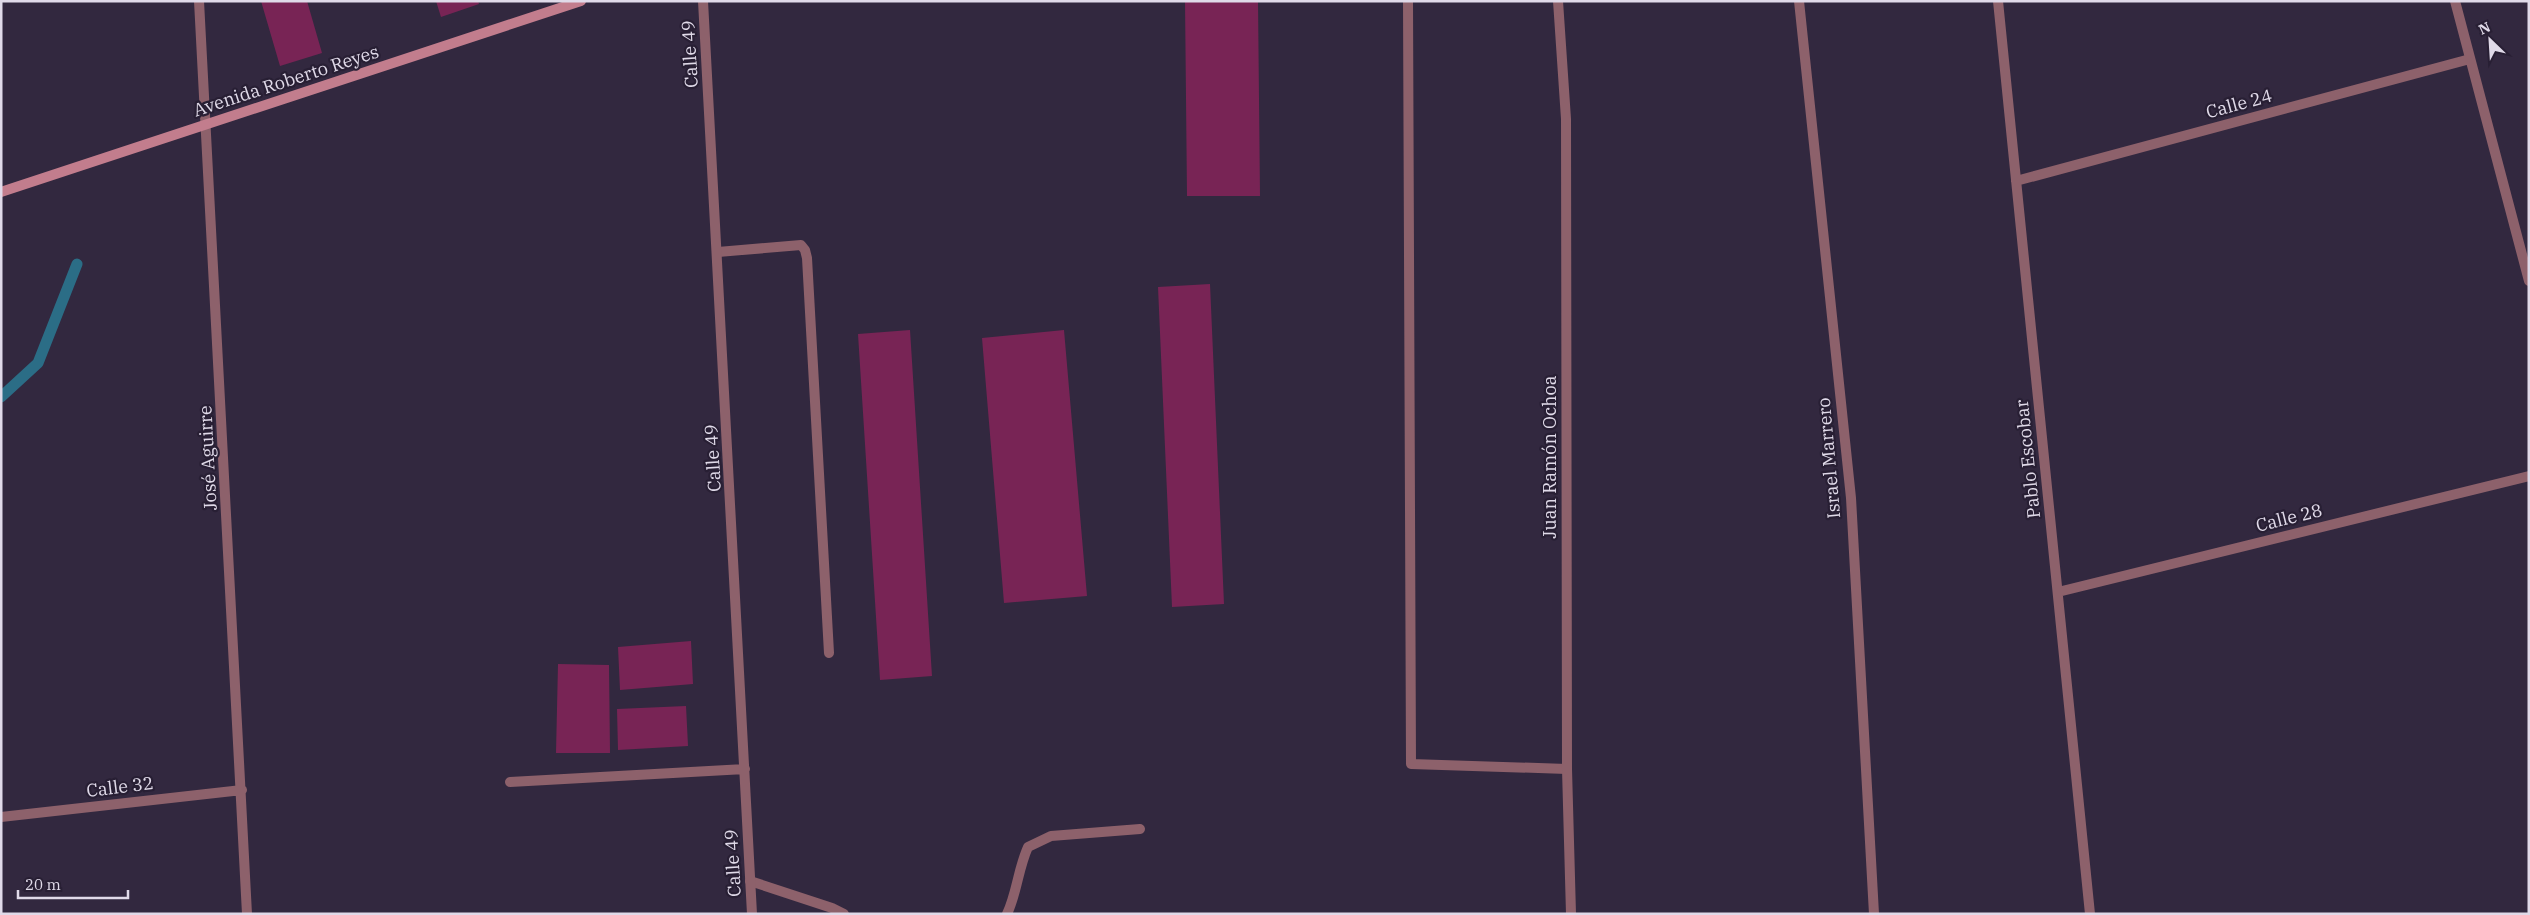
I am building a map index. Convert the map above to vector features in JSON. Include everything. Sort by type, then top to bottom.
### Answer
[{"type":"main road","name":"Avenida Roberto Reyes","points":[[1,192],[581,1]]},
{"type":"street","name":"José Aguirre","points":[[199,1],[242,790],[247,914]]},
{"type":"street","name":"Calle 49","points":[[703,1],[718,252],[752,914]]},
{"type":"street","points":[[1408,1],[1411,764],[1567,769]]},
{"type":"street","name":"Juan Ramón Ochoa","points":[[1558,1],[1566,119],[1567,769],[1571,914]]},
{"type":"street","name":"Israel Marrero","points":[[1799,1],[1851,498],[1874,914]]},
{"type":"street","name":"Pablo Escobar","points":[[1998,1],[2090,914]]},
{"type":"street","points":[[2455,1],[2529,281]]},
{"type":"street","name":"Calle 24","points":[[2016,181],[2470,58]]},
{"type":"street","points":[[718,252],[800,246],[808,258],[829,653]]},
{"type":"street","name":"Calle 28","points":[[2058,592],[2529,476]]},
{"type":"street","points":[[510,782],[744,768]]},
{"type":"street","name":"Calle 32","points":[[1,817],[242,790]]},
{"type":"street","points":[[1007,914],[1012,901],[1019,867],[1028,847],[1051,836],[1140,829]]},
{"type":"street","points":[[750,881],[832,908],[844,914]]},
{"type":"building","points":[[261,1],[307,1],[322,53],[280,66]]},
{"type":"building","points":[[436,1],[478,1],[479,4],[441,17]]},
{"type":"building","points":[[1185,1],[1258,1],[1260,196],[1187,196]]},
{"type":"building","points":[[1210,284],[1224,604],[1172,607],[1158,287]]},
{"type":"building","points":[[910,330],[932,676],[880,680],[858,334]]},
{"type":"building","points":[[1064,330],[1087,596],[1004,603],[982,338]]},
{"type":"building","points":[[691,641],[693,684],[620,690],[618,647]]},
{"type":"building","points":[[558,664],[609,665],[610,753],[556,753]]},
{"type":"building","points":[[686,706],[688,746],[618,750],[617,709]]},
{"type":"waterway","points":[[1,397],[38,363],[77,264]]}]
